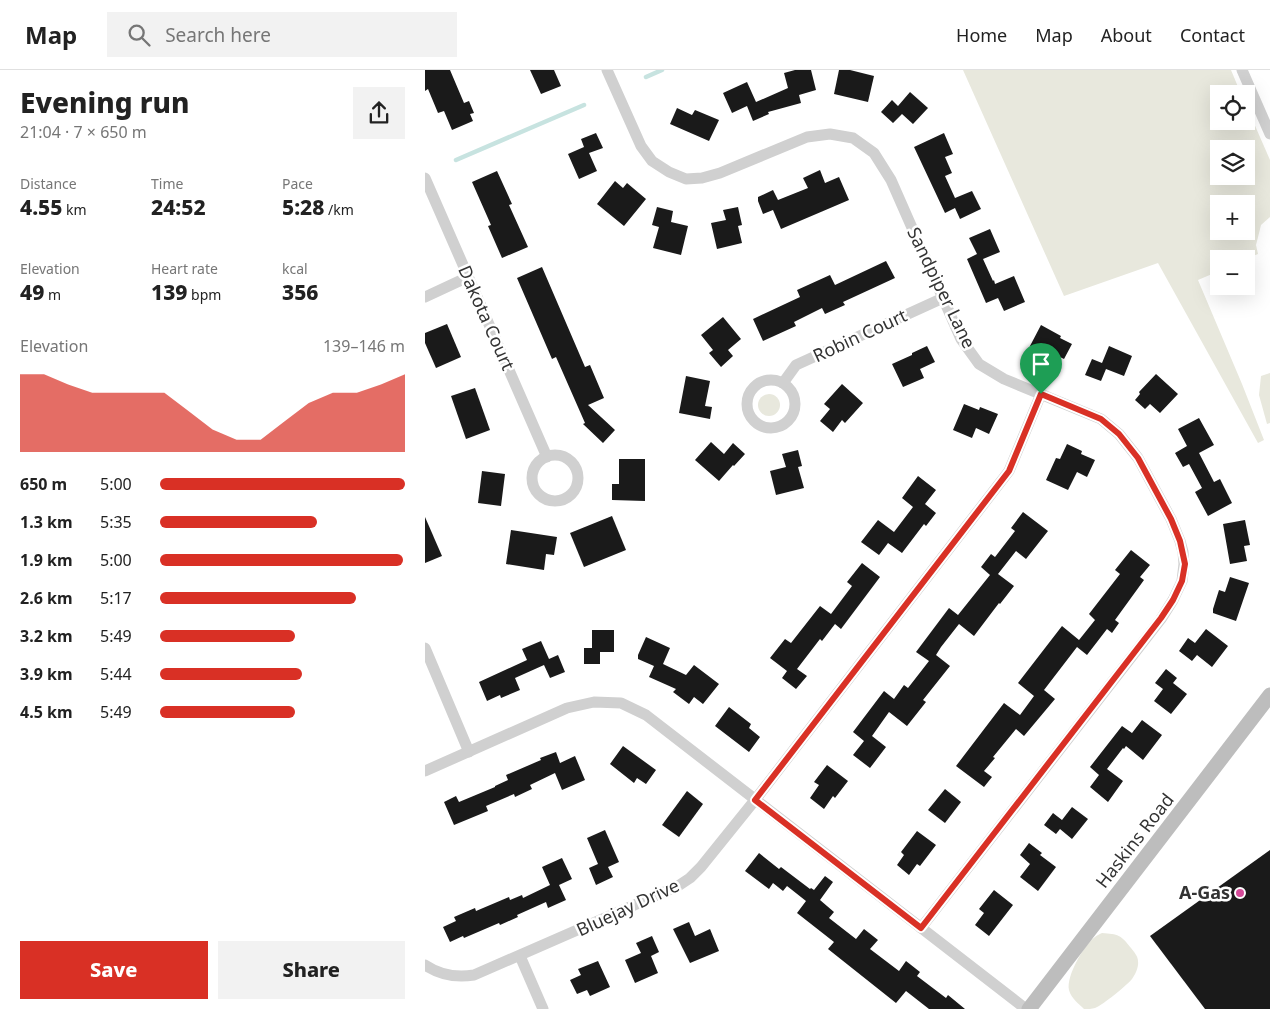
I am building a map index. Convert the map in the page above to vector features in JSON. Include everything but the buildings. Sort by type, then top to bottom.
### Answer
[{"type":"main road","name":"Haskins Road","points":[[1027,1009],[1270,696]]},
{"type":"street","points":[[1242,70],[1270,134]]},
{"type":"street","name":"Sandpiper Lane","points":[[609,75],[641,146],[652,161],[669,172],[685,178],[703,178],[720,174],[807,138],[830,134],[853,138],[874,152],[891,180],[961,339],[979,364],[1004,379],[1101,419],[1119,434],[1138,458],[1171,519],[1180,541],[1185,564],[1182,581],[1173,600],[1161,618],[921,928]]},
{"type":"street","name":"Dakota Court","points":[[425,178],[547,457]]},
{"type":"street","points":[[425,297],[468,277]]},
{"type":"street","name":"Robin Court","points":[[783,382],[796,366],[943,298]]},
{"type":"street","points":[[775,380],[783,382],[793,394],[794,410],[786,422],[779,426],[763,427],[751,417],[748,410],[749,394],[759,382],[775,380]]},
{"type":"street","name":"Bluejay Drive","points":[[425,966],[442,974],[463,977],[474,975],[678,886],[690,878],[755,800],[1009,471],[1041,394]]},
{"type":"street","points":[[554,455],[562,456],[574,465],[578,479],[577,487],[567,498],[552,500],[545,498],[535,488],[533,473],[536,466],[547,457],[554,455]]},
{"type":"street","points":[[425,648],[469,752]]},
{"type":"street","points":[[425,771],[567,708],[594,702],[621,704],[646,715],[1027,1009]]},
{"type":"street","points":[[520,956],[543,1009]]},
{"type":"shaded area","points":[[963,70],[1231,70],[1237,85],[1210,85],[1210,130],[1255,130],[1255,126],[1270,160],[1270,217],[1261,225],[1256,245],[1258,254],[1255,255],[1255,250],[1210,250],[1210,275],[1198,280],[1264,440],[1258,443],[1158,263],[1064,296]]},
{"type":"shaded area","points":[[1270,373],[1270,423],[1267,424],[1259,395],[1261,376]]},
{"type":"shaded area","points":[[769,394],[777,397],[780,405],[777,413],[769,416],[761,413],[758,405],[761,397]]},
{"type":"shaded area","points":[[1102,933],[1116,935],[1124,940],[1137,956],[1137,968],[1132,979],[1109,999],[1095,1008],[1084,1009],[1075,1001],[1070,993],[1070,977],[1086,947],[1096,936]]},
{"type":"waterway","points":[[646,77],[662,70]]},
{"type":"waterway","points":[[456,160],[584,105]]},
{"type":"place","name":"A-Gas","points":[[1240,893]]},
{"type":"route","points":[[1041,394],[1101,419],[1119,434],[1138,458],[1171,519],[1180,541],[1185,564],[1182,581],[1173,600],[1161,618],[921,928],[755,800],[1009,471],[1041,394]]}]
